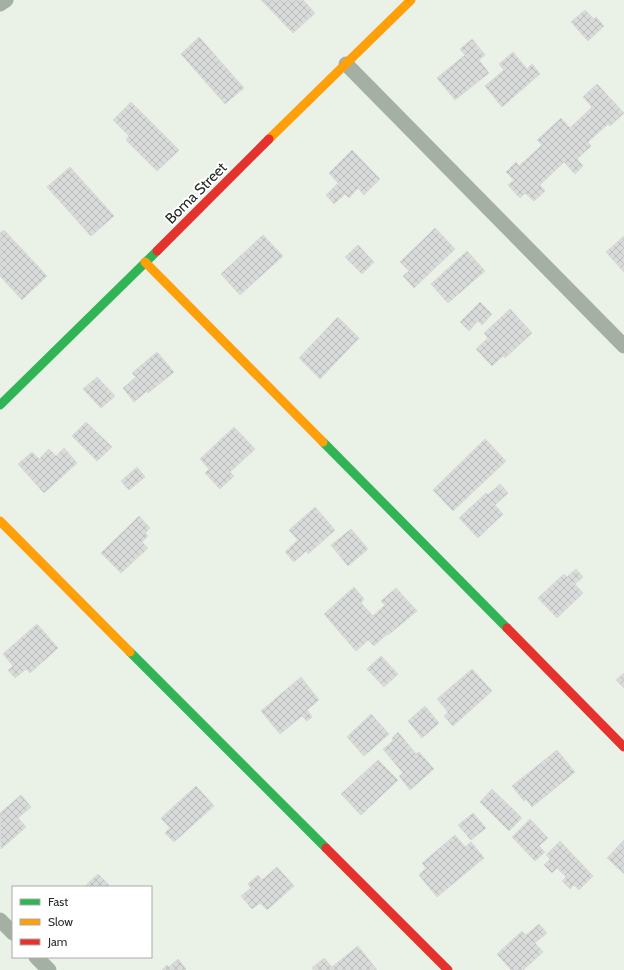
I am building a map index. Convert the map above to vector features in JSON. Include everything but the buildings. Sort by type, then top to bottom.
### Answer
[{"type":"street","points":[[0,4],[6,0]]},
{"type":"street","name":"Boma Street","points":[[0,405],[411,0]]},
{"type":"street","points":[[346,64],[624,346]]},
{"type":"street","points":[[146,262],[624,747]]},
{"type":"street","points":[[0,521],[448,970]]},
{"type":"street","points":[[0,920],[12,932]]},
{"type":"street","points":[[37,958],[49,970]]},
{"type":"traffic: fast","points":[[0,405],[157,251]]},
{"type":"traffic: fast","points":[[323,442],[507,628]]},
{"type":"traffic: fast","points":[[130,652],[326,848]]},
{"type":"traffic: slow","points":[[269,139],[411,0]]},
{"type":"traffic: slow","points":[[145,262],[323,442]]},
{"type":"traffic: slow","points":[[0,521],[130,652]]},
{"type":"traffic: jam","points":[[157,251],[269,139]]},
{"type":"traffic: jam","points":[[507,628],[624,747]]},
{"type":"traffic: jam","points":[[326,848],[448,970]]}]
